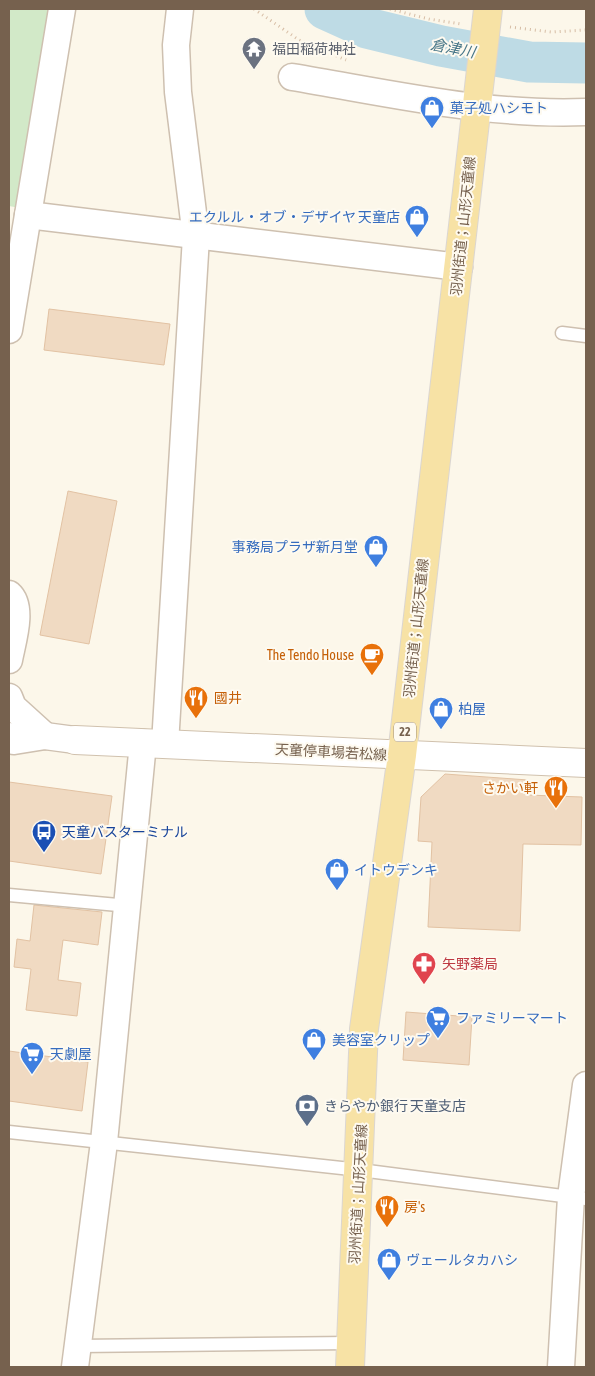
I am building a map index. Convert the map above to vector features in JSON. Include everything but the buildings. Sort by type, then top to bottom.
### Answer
[{"type":"main road","name":"羽州街道；山形天童線","points":[[350,1355],[360,1170],[364,1029],[402,756],[488,9]]},
{"type":"main road","name":"天童停車場若松線","points":[[75,740],[586,764]]},
{"type":"street","points":[[9,330],[62,9]]},
{"type":"street","points":[[77,1356],[104,1142],[128,906],[154,743],[196,237],[178,92],[176,45],[180,9]]},
{"type":"street","points":[[292,77],[557,113],[586,112]]},
{"type":"street","points":[[28,215],[196,237],[459,267]]},
{"type":"street","points":[[9,594],[13,598],[16,611],[9,660]]},
{"type":"street","points":[[9,697],[13,708],[45,736]]},
{"type":"street","points":[[9,736],[14,741],[45,736],[75,740]]},
{"type":"street","points":[[561,1367],[579,1198],[586,1085]]},
{"type":"lane","points":[[562,333],[586,336]]},
{"type":"lane","points":[[9,895],[128,906]]},
{"type":"lane","points":[[9,1132],[360,1170],[579,1198]]},
{"type":"lane","points":[[77,1356],[350,1355]]},
{"type":"green space","points":[[9,9],[51,9],[20,208],[9,206]]},
{"type":"waterway","name":"倉津川","points":[[325,9],[367,28],[441,46],[529,62],[586,63]]},
{"type":"place","name":"福田稲荷神社","points":[[254,70]]},
{"type":"place","name":"菓子処ハシモト","points":[[432,129]]},
{"type":"place","name":"エクルル・オブ・デザイヤ 天童店","points":[[417,238]]},
{"type":"place","name":"事務局プラザ新月堂","points":[[376,568]]},
{"type":"place","name":"The Tendo House","points":[[372,676]]},
{"type":"place","name":"國井","points":[[196,719]]},
{"type":"place","name":"柏屋","points":[[441,730]]},
{"type":"place","name":"さかい軒","points":[[556,809]]},
{"type":"place","name":"天童バスターミナル","points":[[44,853]]},
{"type":"place","name":"イトウデンキ","points":[[337,891]]},
{"type":"place","name":"矢野薬局","points":[[424,985]]},
{"type":"place","name":"ファミリーマート","points":[[438,1039]]},
{"type":"place","name":"美容室クリップ","points":[[314,1061]]},
{"type":"place","name":"天劇屋","points":[[32,1075]]},
{"type":"place","name":"きらやか銀行 天童支店","points":[[307,1127]]},
{"type":"place","name":"房's","points":[[387,1228]]},
{"type":"place","name":"ヴェールタカハシ","points":[[389,1281]]}]
